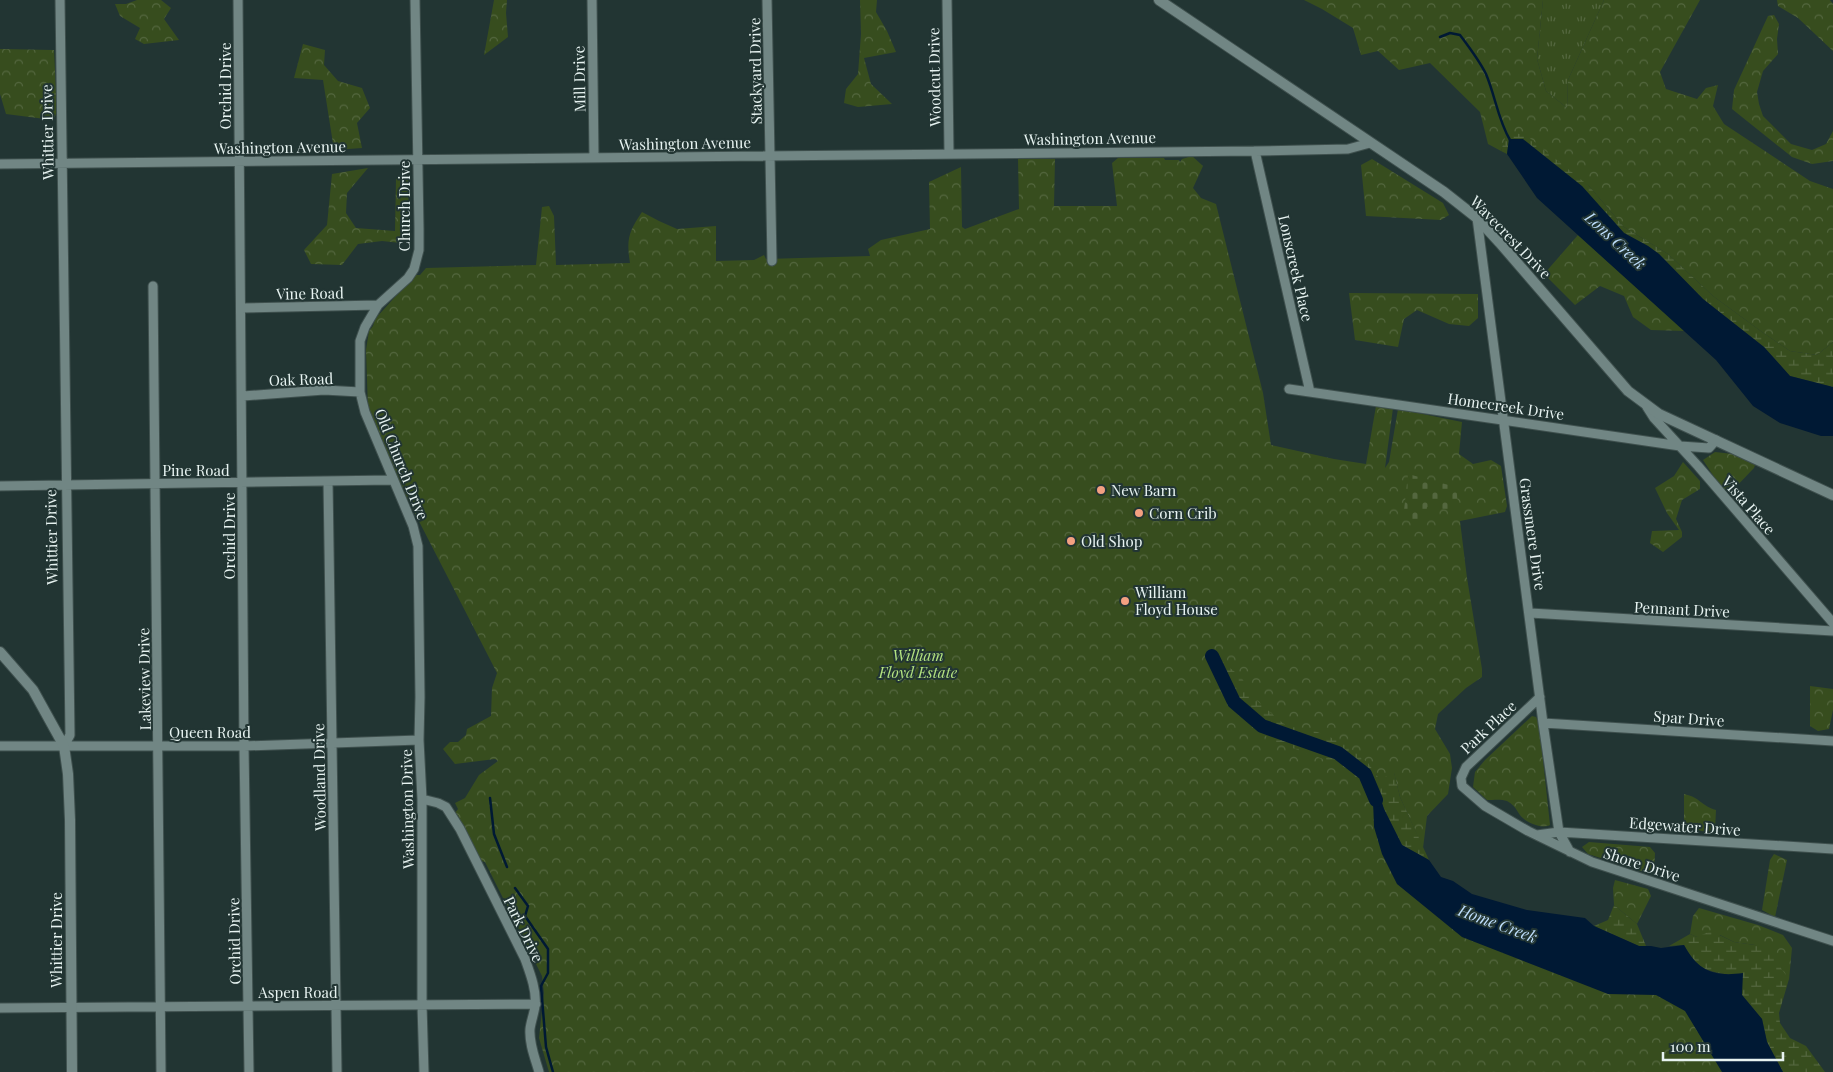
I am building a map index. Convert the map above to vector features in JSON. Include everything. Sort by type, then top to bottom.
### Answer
[{"type":"street","name":"Whittier Drive","points":[[60,0],[66,413],[65,484],[70,735],[64,746],[68,774],[70,820],[72,1072]]},
{"type":"street","name":"Orchid Drive","points":[[238,0],[244,746],[249,1072]]},
{"type":"street","name":"Church Drive","points":[[360,392],[360,341],[365,327],[378,305],[408,278],[418,258],[415,0]]},
{"type":"street","name":"Mill Drive","points":[[592,0],[594,158]]},
{"type":"street","name":"Stackyard Drive","points":[[767,0],[772,261]]},
{"type":"street","name":"Woodcut Drive","points":[[947,0],[949,153]]},
{"type":"street","name":"Wavecrest Drive","points":[[1163,1],[1444,192],[1476,218],[1500,243],[1628,392],[1659,414],[1833,495]]},
{"type":"street","name":"Washington Avenue","points":[[0,164],[1255,151],[1348,149],[1370,142]]},
{"type":"street","name":"Lonscreek Place","points":[[1255,151],[1310,392]]},
{"type":"street","name":"Grassmere Drive","points":[[1476,218],[1543,722],[1560,832],[1570,852]]},
{"type":"street","name":"Lakeview Drive","points":[[153,286],[161,1072]]},
{"type":"street","name":"Vine Road","points":[[241,308],[378,305]]},
{"type":"street","name":"Homecreek Drive","points":[[1289,389],[1680,446],[1709,448],[1716,440]]},
{"type":"street","name":"Oak Road","points":[[242,396],[324,390],[360,392]]},
{"type":"street","name":"Old Church Drive","points":[[360,392],[365,412],[392,480],[413,526],[418,546]]},
{"type":"street","name":"Vista Place","points":[[1646,404],[1654,418],[1833,623]]},
{"type":"street","name":"Pine Road","points":[[0,486],[392,480]]},
{"type":"street","name":"Woodland Drive","points":[[328,482],[337,1072]]},
{"type":"street","name":"Washington Drive","points":[[418,546],[424,1072]]},
{"type":"street","name":"Pennant Drive","points":[[1530,613],[1833,631]]},
{"type":"street","points":[[0,652],[33,690],[64,746]]},
{"type":"street","name":"Park Place","points":[[1460,781],[1466,767],[1540,697]]},
{"type":"street","name":"Spar Drive","points":[[1543,722],[1833,741]]},
{"type":"street","name":"Queen Road","points":[[0,746],[244,746],[419,740]]},
{"type":"street","name":"Shore Drive","points":[[1460,781],[1462,786],[1485,806],[1536,835],[1592,862],[1833,941]]},
{"type":"street","name":"Park Drive","points":[[422,799],[446,807],[460,829],[526,959],[531,974],[536,1004],[530,1030],[531,1044],[539,1072]]},
{"type":"street","name":"Edgewater Drive","points":[[1536,835],[1560,832],[1833,849]]},
{"type":"street","name":"Aspen Road","points":[[0,1008],[536,1004]]},
{"type":"green space","points":[[137,0],[161,0],[171,8],[164,19],[179,40],[144,44],[135,39],[140,28],[120,16],[115,4],[126,4]]},
{"type":"green space","points":[[494,0],[507,0],[508,37],[484,55]]},
{"type":"green space","points":[[860,0],[877,0],[876,12],[896,52],[864,58],[871,84],[892,104],[858,107],[844,103],[846,89],[858,74],[861,34]]},
{"type":"green space","points":[[1304,0],[1543,0],[1537,59],[1546,91],[1567,108],[1568,80],[1604,0],[1700,0],[1660,72],[1666,89],[1697,99],[1706,88],[1718,85],[1713,106],[1724,124],[1810,181],[1833,189],[1833,342],[1817,355],[1790,351],[1713,296],[1668,254],[1624,227],[1589,186],[1507,133],[1501,151],[1488,144],[1480,112],[1430,63],[1399,70],[1378,51],[1361,55],[1353,28]]},
{"type":"green space","points":[[1543,0],[1604,0],[1568,80],[1567,108],[1546,91],[1537,59]]},
{"type":"green space","points":[[1777,0],[1830,0],[1833,4],[1833,51],[1798,18],[1778,6]]},
{"type":"green space","points":[[1774,15],[1779,24],[1778,54],[1763,71],[1757,92],[1763,116],[1791,144],[1812,150],[1826,144],[1833,131],[1833,161],[1812,164],[1792,157],[1732,109],[1734,90],[1768,16]]},
{"type":"green space","points":[[303,44],[325,50],[324,65],[338,81],[362,88],[370,108],[357,123],[362,148],[334,150],[323,80],[294,78]]},
{"type":"green space","points":[[0,49],[54,50],[57,112],[53,120],[6,114],[0,94]]},
{"type":"green space","points":[[1507,132],[1526,135],[1589,186],[1624,227],[1668,254],[1713,296],[1790,351],[1817,355],[1833,342],[1833,387],[1790,376],[1764,347],[1703,299],[1659,254],[1624,233],[1607,214],[1509,139],[1507,154],[1501,151]]},
{"type":"green space","name":"William Floyd Estate","points":[[1192,156],[1203,166],[1193,188],[1201,198],[1216,204],[1263,393],[1271,445],[1366,464],[1376,406],[1393,408],[1385,468],[1389,462],[1398,409],[1462,422],[1459,454],[1473,464],[1491,460],[1501,466],[1507,506],[1505,512],[1460,521],[1482,677],[1466,688],[1438,714],[1435,729],[1450,754],[1452,768],[1448,794],[1427,816],[1423,848],[1400,797],[1394,773],[1380,781],[1376,774],[1365,789],[1398,858],[1657,989],[1693,1004],[1733,1072],[549,1072],[539,1038],[544,993],[542,976],[485,862],[478,860],[455,813],[458,809],[455,803],[465,798],[479,775],[498,761],[495,759],[455,764],[443,749],[450,742],[458,742],[466,735],[467,729],[491,716],[492,688],[497,673],[406,496],[368,409],[366,350],[369,331],[375,319],[415,275],[420,275],[426,268],[536,265],[542,207],[549,206],[554,216],[556,265],[630,263],[628,248],[630,236],[642,212],[677,229],[716,226],[716,261],[754,260],[764,255],[766,259],[870,256],[868,249],[881,240],[930,229],[929,182],[961,167],[962,227],[965,229],[1019,209],[1018,159],[1055,159],[1054,206],[1117,206],[1112,163],[1118,158],[1164,158],[1165,160],[1179,160],[1180,162],[1182,159]]},
{"type":"green space","points":[[1372,159],[1443,203],[1449,215],[1441,220],[1366,216],[1361,165]]},
{"type":"green space","points":[[368,168],[347,193],[346,213],[356,228],[395,231],[396,179],[408,175],[410,244],[382,241],[358,244],[342,265],[311,264],[304,250],[327,225],[332,174]]},
{"type":"green space","points":[[1578,235],[1685,331],[1651,330],[1633,317],[1624,296],[1600,286],[1575,305],[1544,274]]},
{"type":"green space","points":[[1349,293],[1478,294],[1478,318],[1469,326],[1449,324],[1417,310],[1404,319],[1398,347],[1355,340]]},
{"type":"green space","points":[[1715,452],[1733,454],[1755,465],[1731,492],[1724,492],[1703,460]]},
{"type":"green space","points":[[1683,462],[1700,481],[1700,489],[1682,500],[1676,519],[1682,532],[1682,537],[1663,552],[1650,543],[1652,531],[1679,530],[1667,513],[1655,488],[1674,476]]},
{"type":"green space","points":[[1408,474],[1456,487],[1459,511],[1427,507],[1425,522],[1403,520]]},
{"type":"green space","points":[[1219,659],[1241,677],[1256,700],[1285,725],[1310,729],[1344,743],[1368,763],[1380,780],[1394,772],[1400,797],[1429,860],[1402,845],[1384,809],[1379,794],[1370,785],[1373,799],[1374,827],[1370,796],[1350,770],[1273,741],[1234,714],[1210,666]]},
{"type":"green space","points":[[1810,686],[1833,689],[1833,710],[1829,729],[1818,731],[1810,726]]},
{"type":"green space","points":[[1532,716],[1536,717],[1539,723],[1550,825],[1547,826],[1530,823],[1507,801],[1487,800],[1473,787],[1475,772],[1485,760]]},
{"type":"green space","points":[[1684,794],[1694,797],[1716,810],[1715,830],[1712,834],[1684,826]]},
{"type":"green space","points":[[1589,842],[1650,847],[1655,853],[1654,875],[1588,854],[1582,847]]},
{"type":"green space","points":[[1774,854],[1787,860],[1775,917],[1762,910],[1770,860]]},
{"type":"green space","points":[[1615,880],[1648,889],[1651,896],[1637,924],[1614,905],[1613,888]]},
{"type":"green space","points":[[1614,905],[1637,924],[1646,946],[1639,946],[1594,926],[1608,920]]},
{"type":"green space","points":[[1699,908],[1758,925],[1783,935],[1792,948],[1789,980],[1755,945],[1734,942],[1720,935],[1697,937],[1690,934],[1693,916]]},
{"type":"green space","points":[[1711,931],[1734,942],[1755,945],[1776,952],[1780,967],[1789,979],[1779,1013],[1780,1023],[1790,1038],[1806,1046],[1825,1072],[1783,1072],[1767,1042],[1762,1019],[1742,995],[1731,975],[1703,968],[1693,959],[1684,945],[1669,946],[1690,934],[1697,937]]},
{"type":"water","points":[[1509,139],[1523,139],[1582,186],[1624,233],[1659,254],[1703,299],[1764,347],[1790,376],[1833,387],[1833,436],[1821,436],[1780,423],[1753,406],[1716,360],[1537,198],[1507,154]]},
{"type":"water","points":[[1369,784],[1379,794],[1384,809],[1402,845],[1429,860],[1441,877],[1453,881],[1472,894],[1527,910],[1585,918],[1594,926],[1639,946],[1661,948],[1684,945],[1695,961],[1708,970],[1724,974],[1743,973],[1742,995],[1762,1019],[1767,1042],[1783,1072],[1722,1072],[1685,1011],[1656,995],[1608,994],[1462,937],[1397,884],[1382,854],[1374,827],[1373,799]]},
{"type":"waterway","name":"Lons Creek","points":[[1440,37],[1450,33],[1460,35],[1474,54],[1486,74],[1502,124],[1510,140]]},
{"type":"waterway","name":"Home Creek","points":[[1212,656],[1234,702],[1262,726],[1338,753],[1365,774],[1376,800]]},
{"type":"waterway","points":[[490,798],[494,834],[507,867]]},
{"type":"waterway","points":[[515,888],[528,906],[525,916],[548,949],[548,973],[541,986],[546,1047],[553,1072]]},
{"type":"place","name":"New Barn","points":[[1101,490]]},
{"type":"place","name":"Corn Crib","points":[[1139,513]]},
{"type":"place","name":"Old Shop","points":[[1071,541]]},
{"type":"place","name":"William Floyd House","points":[[1125,601]]}]
